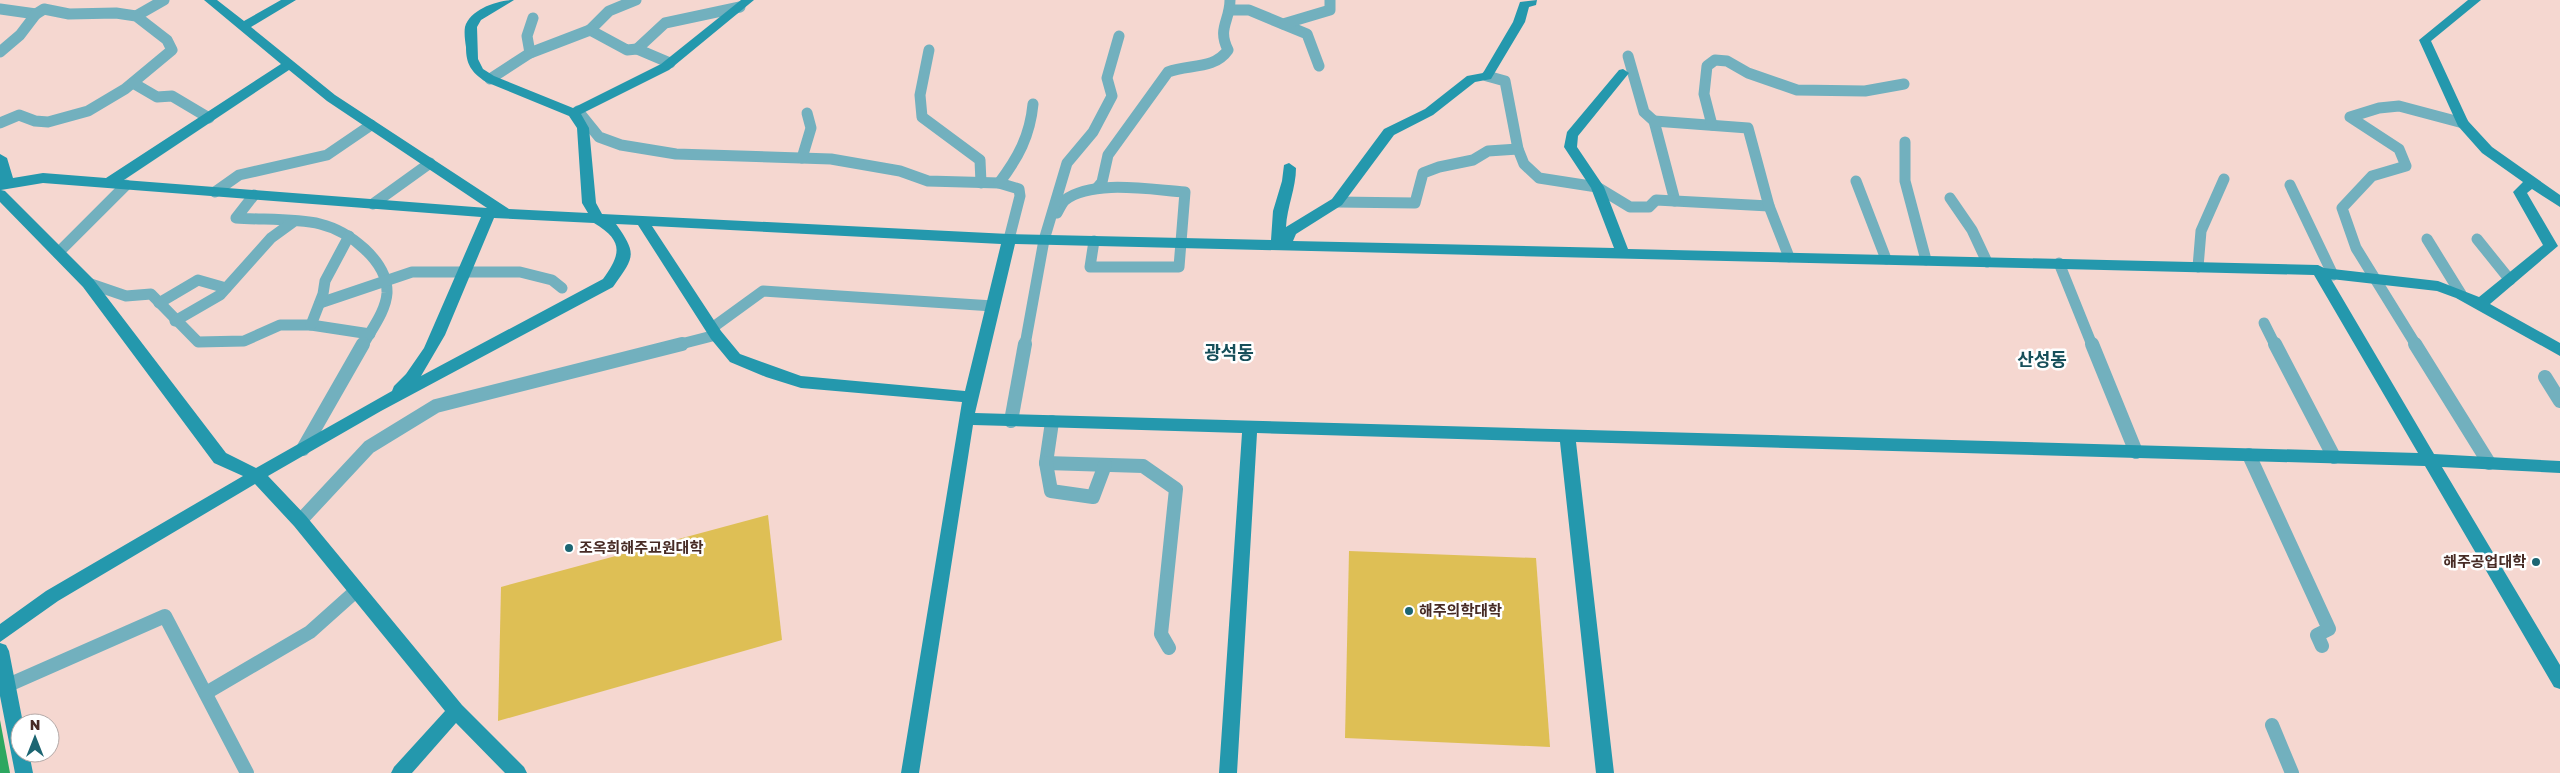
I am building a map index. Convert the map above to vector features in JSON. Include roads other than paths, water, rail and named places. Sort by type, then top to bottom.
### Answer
[{"type":"street","points":[[4,10],[20,0]]},
{"type":"street","points":[[136,16],[164,0]]},
{"type":"street","points":[[210,0],[331,98],[506,214]]},
{"type":"street","points":[[243,27],[290,0]]},
{"type":"street","points":[[508,0],[476,18],[471,27],[472,60],[478,71],[490,80],[575,112],[599,137],[620,145],[676,154],[831,159],[900,171],[928,181],[998,183],[1019,189],[1020,196],[970,397],[910,773]]},
{"type":"street","points":[[490,80],[530,53],[590,30],[601,16],[616,7],[625,6],[636,0]]},
{"type":"street","points":[[1283,24],[1330,10],[1330,0]]},
{"type":"street","points":[[2475,0],[2426,40],[2463,123],[2487,150],[2560,202]]},
{"type":"street","points":[[1488,76],[1519,22],[1524,5],[1532,2]]},
{"type":"street","points":[[575,112],[670,63],[744,4]]},
{"type":"street","points":[[637,49],[665,23],[744,4]]},
{"type":"street","points":[[1098,188],[1102,182],[1108,155],[1168,72],[1175,68],[1215,64],[1224,59],[1228,50],[1222,39],[1223,27],[1230,5],[1249,10],[1307,34],[1319,66]]},
{"type":"street","points":[[0,52],[20,35],[36,14],[44,9],[69,14],[116,13],[136,16],[167,40],[172,50],[157,59],[133,83],[111,99],[63,121],[36,122],[19,115],[0,123]]},
{"type":"street","points":[[4,10],[36,14]]},
{"type":"street","points":[[530,53],[527,36],[533,18]]},
{"type":"street","points":[[590,30],[627,50],[637,49],[670,63]]},
{"type":"street","points":[[1011,421],[1048,240],[1067,163],[1093,132],[1112,96],[1107,78],[1119,36]]},
{"type":"street","points":[[929,50],[920,95],[922,116],[948,136],[954,144],[980,160],[981,183]]},
{"type":"street","points":[[1628,56],[1644,112],[1654,121],[1675,201]]},
{"type":"street","points":[[1712,125],[1704,94],[1708,66],[1715,60],[1726,61],[1748,73],[1797,90],[1865,92],[1904,84]]},
{"type":"street","points":[[109,183],[289,64]]},
{"type":"street","points":[[1623,73],[1572,135],[1570,147],[1597,187],[1623,253]]},
{"type":"street","points":[[1281,245],[1290,231],[1337,202],[1389,132],[1429,112],[1471,78],[1488,76],[1504,81],[1518,149],[1524,164],[1539,178],[1597,187],[1630,207],[1649,206],[1656,200],[1768,206]]},
{"type":"street","points":[[133,83],[157,97],[172,96],[209,118]]},
{"type":"street","points":[[998,183],[1023,152],[1032,128],[1033,104]]},
{"type":"street","points":[[2463,123],[2399,106],[2379,108],[2350,117],[2399,149],[2406,166],[2372,176],[2342,208],[2356,248],[2489,463]]},
{"type":"street","points":[[0,634],[52,596],[256,475],[376,407],[608,283],[623,262],[624,246],[611,227],[598,219],[589,203],[583,128],[575,112]]},
{"type":"street","points":[[802,158],[811,128],[807,113]]},
{"type":"street","points":[[1654,121],[1748,128],[1768,206],[1789,257]]},
{"type":"street","points":[[214,192],[224,181],[239,175],[326,156],[371,125]]},
{"type":"street","points":[[1905,142],[1906,181],[1926,260]]},
{"type":"street","points":[[1337,202],[1416,203],[1423,173],[1433,167],[1480,158],[1488,151],[1518,149]]},
{"type":"street","points":[[0,158],[3,188],[58,253],[88,283],[220,458],[256,475],[300,521],[456,711],[518,773]]},
{"type":"street","points":[[372,204],[430,163]]},
{"type":"street","points":[[1281,245],[1280,211],[1289,181],[1289,168]]},
{"type":"street","points":[[3,188],[43,178],[489,213],[1009,239],[2318,270],[2327,274],[2438,286],[2461,294],[2560,350]]},
{"type":"street","points":[[2198,267],[2201,231],[2224,179]]},
{"type":"street","points":[[1856,181],[1886,259]]},
{"type":"street","points":[[2480,304],[2551,246],[2520,192],[2532,182]]},
{"type":"street","points":[[58,253],[126,185]]},
{"type":"street","points":[[2290,185],[2327,274],[2430,460],[2560,681]]},
{"type":"street","points":[[1048,240],[1059,204],[1074,192],[1098,188],[1185,192],[1179,243],[1179,268],[1090,268],[1094,241]]},
{"type":"street","points":[[254,195],[236,218],[320,224],[350,236],[379,263],[387,293],[382,311],[370,334],[303,449]]},
{"type":"street","points":[[1950,198],[1972,230],[1987,262]]},
{"type":"street","points":[[376,407],[402,388],[421,364],[438,337],[463,272],[489,213]]},
{"type":"street","points":[[642,221],[714,332],[735,358],[771,374],[801,382],[970,397]]},
{"type":"street","points":[[175,321],[220,295],[266,244],[293,222]]},
{"type":"street","points":[[311,325],[320,303],[325,281],[350,236]]},
{"type":"street","points":[[2427,239],[2461,294]]},
{"type":"street","points":[[2477,239],[2510,280]]},
{"type":"street","points":[[2059,264],[2136,452]]},
{"type":"street","points":[[320,303],[383,280],[412,272],[520,272],[552,280],[562,288]]},
{"type":"street","points":[[159,303],[198,280],[226,288]]},
{"type":"street","points":[[88,283],[126,296],[151,294],[175,321],[198,342],[244,340],[280,325],[311,325],[370,334]]},
{"type":"street","points":[[300,521],[369,446],[436,406],[714,332],[763,291],[993,306]]},
{"type":"street","points":[[2264,324],[2334,458]]},
{"type":"street","points":[[2545,377],[2560,401]]},
{"type":"street","points":[[966,420],[2430,460],[2560,467]]},
{"type":"street","points":[[1052,422],[1046,463],[1052,491],[1093,498],[1105,465]]},
{"type":"street","points":[[1228,773],[1250,427]]},
{"type":"street","points":[[1567,435],[1606,773]]},
{"type":"street","points":[[2249,455],[2329,628],[2317,635],[2322,646]]},
{"type":"street","points":[[1046,463],[1143,466],[1176,489],[1161,634],[1169,648]]},
{"type":"street","points":[[206,693],[310,632],[357,590]]},
{"type":"street","points":[[6,686],[165,616],[247,773]]},
{"type":"street","points":[[0,650],[24,773]]},
{"type":"street","points":[[400,773],[456,711]]},
{"type":"street","points":[[2272,725],[2292,773]]},
{"type":"place","name":"조옥희해주교원대학","points":[[569,548]]},
{"type":"place","name":"해주공업대학","points":[[2536,562]]},
{"type":"place","name":"해주의학대학","points":[[1409,611]]},
{"type":"district","name":"광석동","points":[[1229,353]]},
{"type":"district","name":"산성동","points":[[2042,360]]}]
